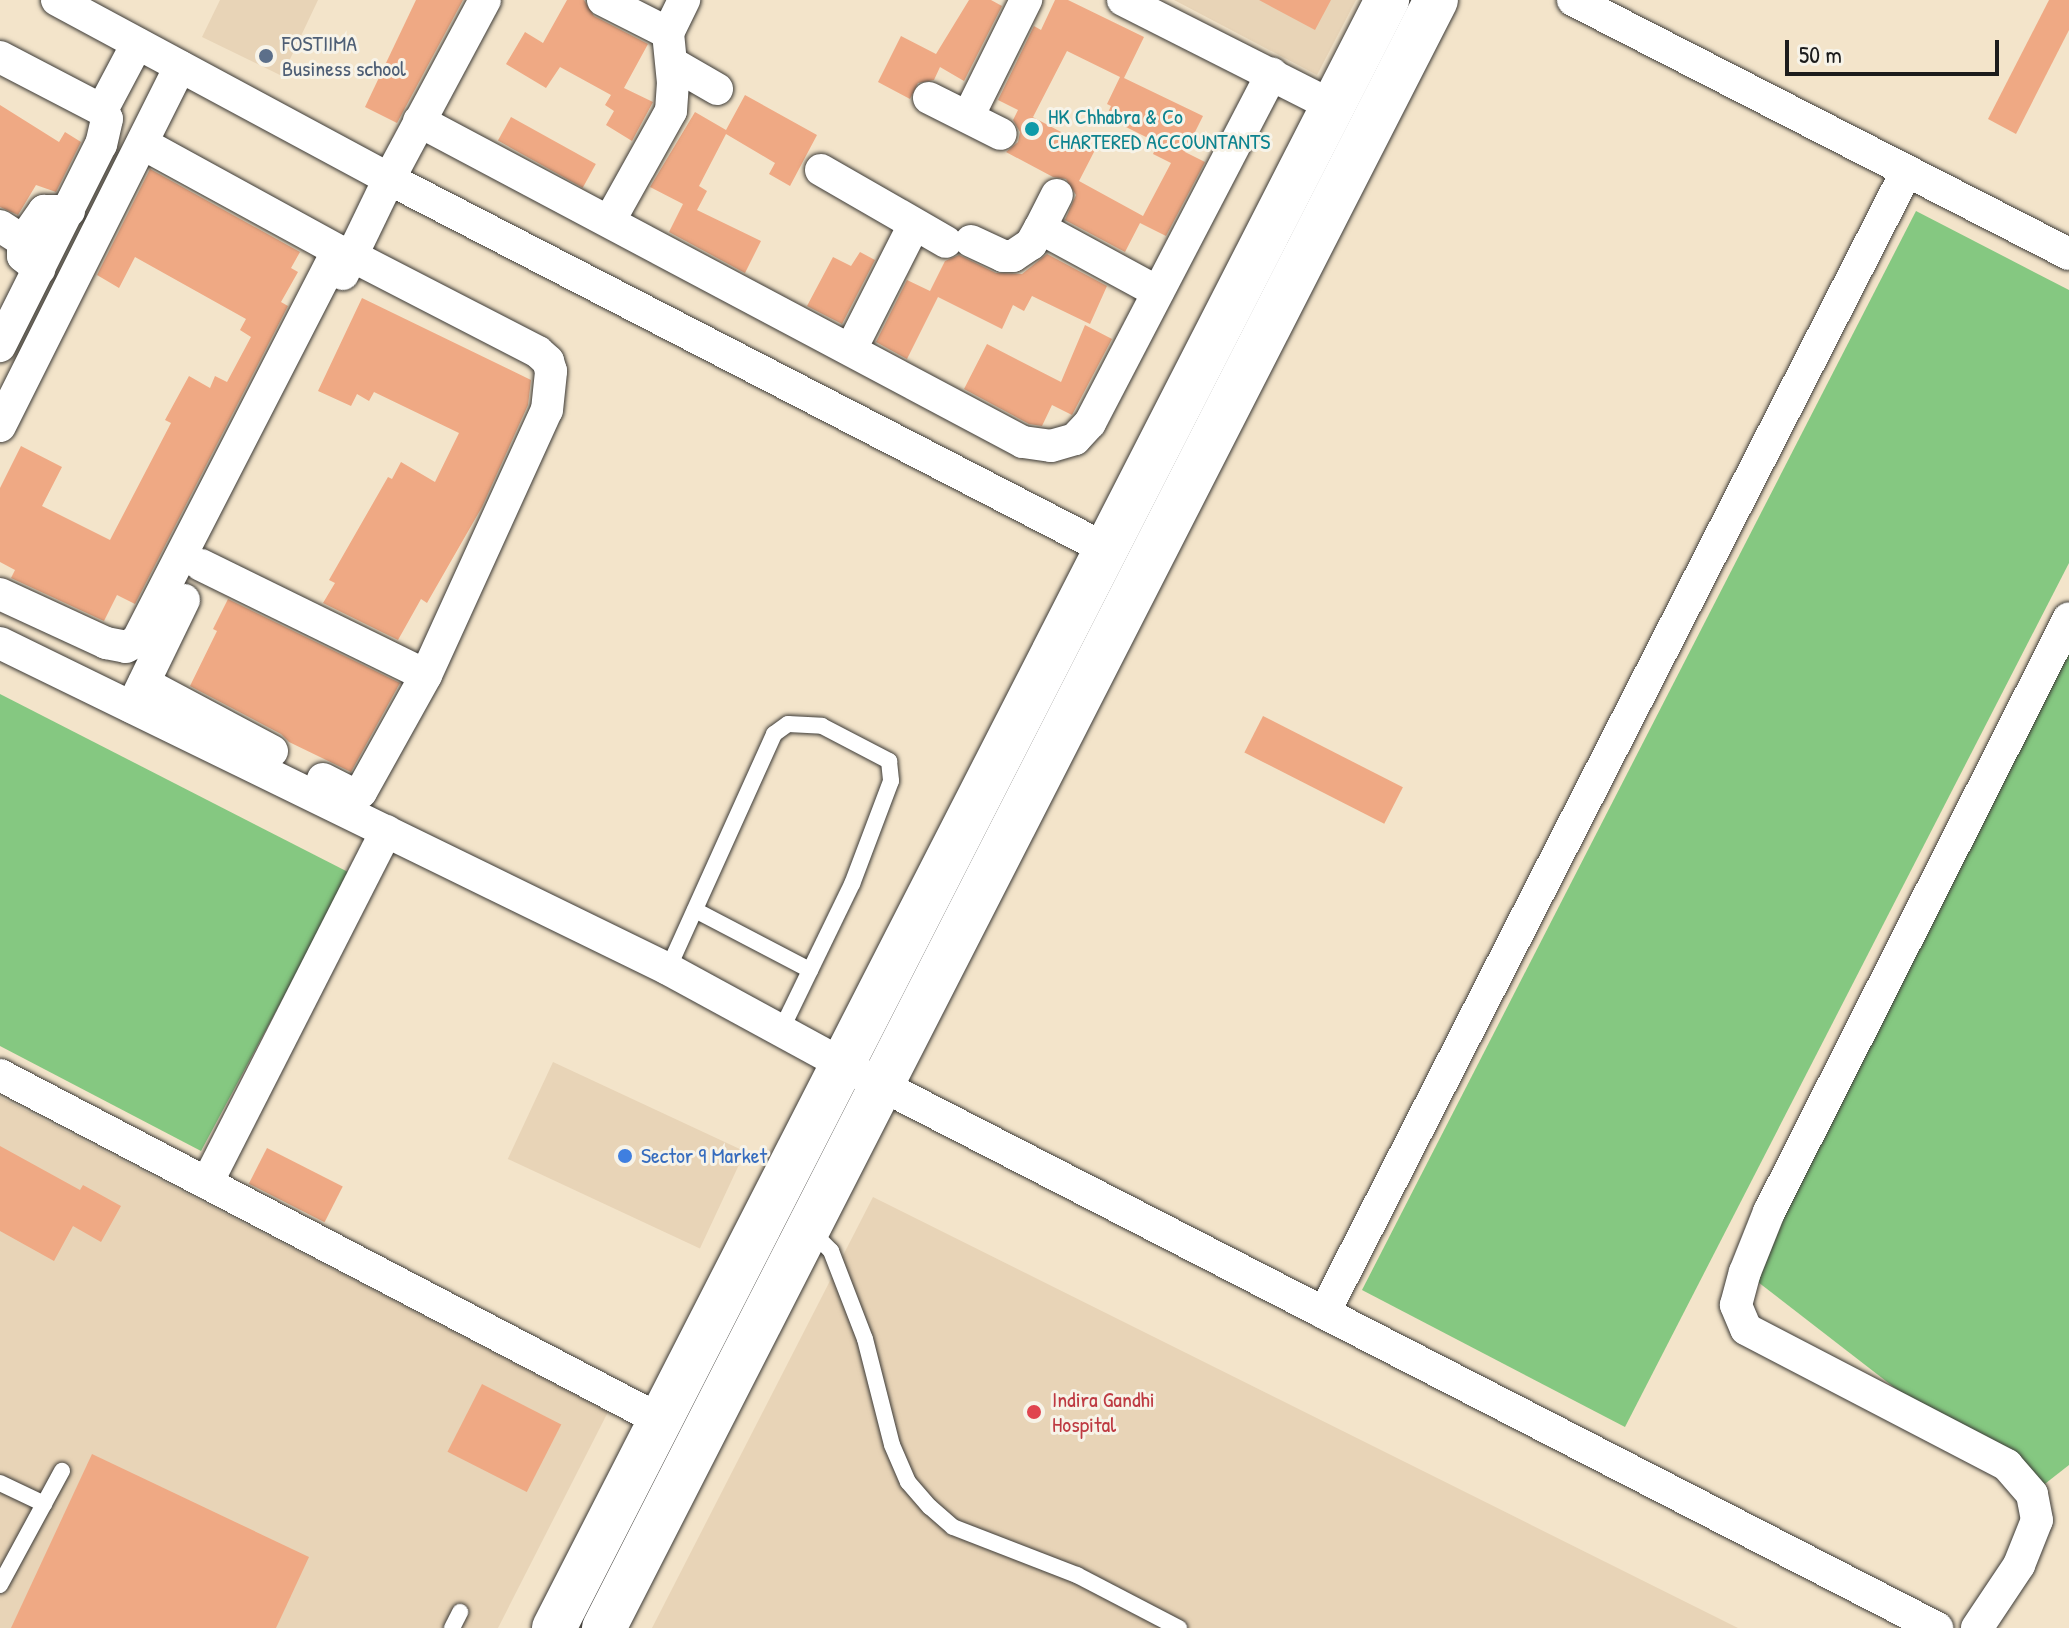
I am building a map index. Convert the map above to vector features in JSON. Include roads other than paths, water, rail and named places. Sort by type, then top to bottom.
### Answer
[{"type":"street","points":[[57,0],[389,179],[1106,549]]},
{"type":"street","points":[[138,695],[389,179],[485,0]]},
{"type":"street","points":[[603,0],[670,48],[717,89]]},
{"type":"street","points":[[610,220],[671,111],[670,48],[684,0]]},
{"type":"street","points":[[968,117],[1026,0]]},
{"type":"street","points":[[1123,0],[1333,106]]},
{"type":"street","points":[[604,1628],[807,1227],[860,1074],[1106,549],[1387,0]]},
{"type":"street","points":[[554,1628],[660,1420],[860,1074],[1436,0]]},
{"type":"street","points":[[1573,0],[2069,254]]},
{"type":"street","points":[[102,110],[137,44]]},
{"type":"street","points":[[0,57],[102,110],[107,119],[106,130],[69,211],[0,346]]},
{"type":"street","points":[[0,426],[180,66]]},
{"type":"street","points":[[419,121],[1023,442],[1051,446],[1075,439],[1090,423],[1272,74]]},
{"type":"street","points":[[929,98],[1001,134]]},
{"type":"street","points":[[0,594],[106,643],[126,647],[137,641],[337,250],[143,144]]},
{"type":"street","points":[[821,170],[914,225],[1003,256],[1013,256],[1031,244],[1057,195]]},
{"type":"street","points":[[1324,1313],[1907,171]]},
{"type":"street","points":[[39,269],[23,256],[11,234],[44,211],[69,211]]},
{"type":"street","points":[[851,349],[914,225]]},
{"type":"street","points":[[1040,228],[1158,292]]},
{"type":"street","points":[[0,643],[138,695],[357,794],[426,675],[547,410],[551,371],[548,361],[538,352],[352,256]]},
{"type":"street","points":[[201,565],[426,675]]},
{"type":"street","points":[[1977,1628],[2019,1565],[2037,1520],[2032,1494],[2007,1465],[1746,1329],[1736,1305],[1745,1272],[1769,1212],[2066,635]]},
{"type":"street","points":[[138,695],[386,831],[668,969],[860,1074],[1937,1628]]},
{"type":"street","points":[[207,1183],[386,831]]},
{"type":"street","points":[[0,1075],[660,1420]]},
{"type":"lane","points":[[668,969],[774,734],[788,724],[822,726],[889,761],[891,781],[852,884],[781,1030]]},
{"type":"lane","points":[[695,910],[810,970]]},
{"type":"lane","points":[[807,1227],[831,1251],[873,1360],[892,1445],[908,1482],[930,1507],[953,1527],[1077,1575],[1179,1628]]},
{"type":"lane","points":[[0,1585],[62,1471]]},
{"type":"lane","points":[[0,1483],[44,1504]]},
{"type":"lane","points":[[452,1628],[460,1612]]},
{"type":"place","name":"FOSTIIMA Business school","points":[[266,56]]},
{"type":"place","name":"HK Chhabra & Co CHARTERED ACCOUNTANTS","points":[[1032,129]]},
{"type":"place","name":"Sector 9 Market","points":[[625,1156]]},
{"type":"place","name":"Indira Gandhi Hospital","points":[[1034,1412]]}]
